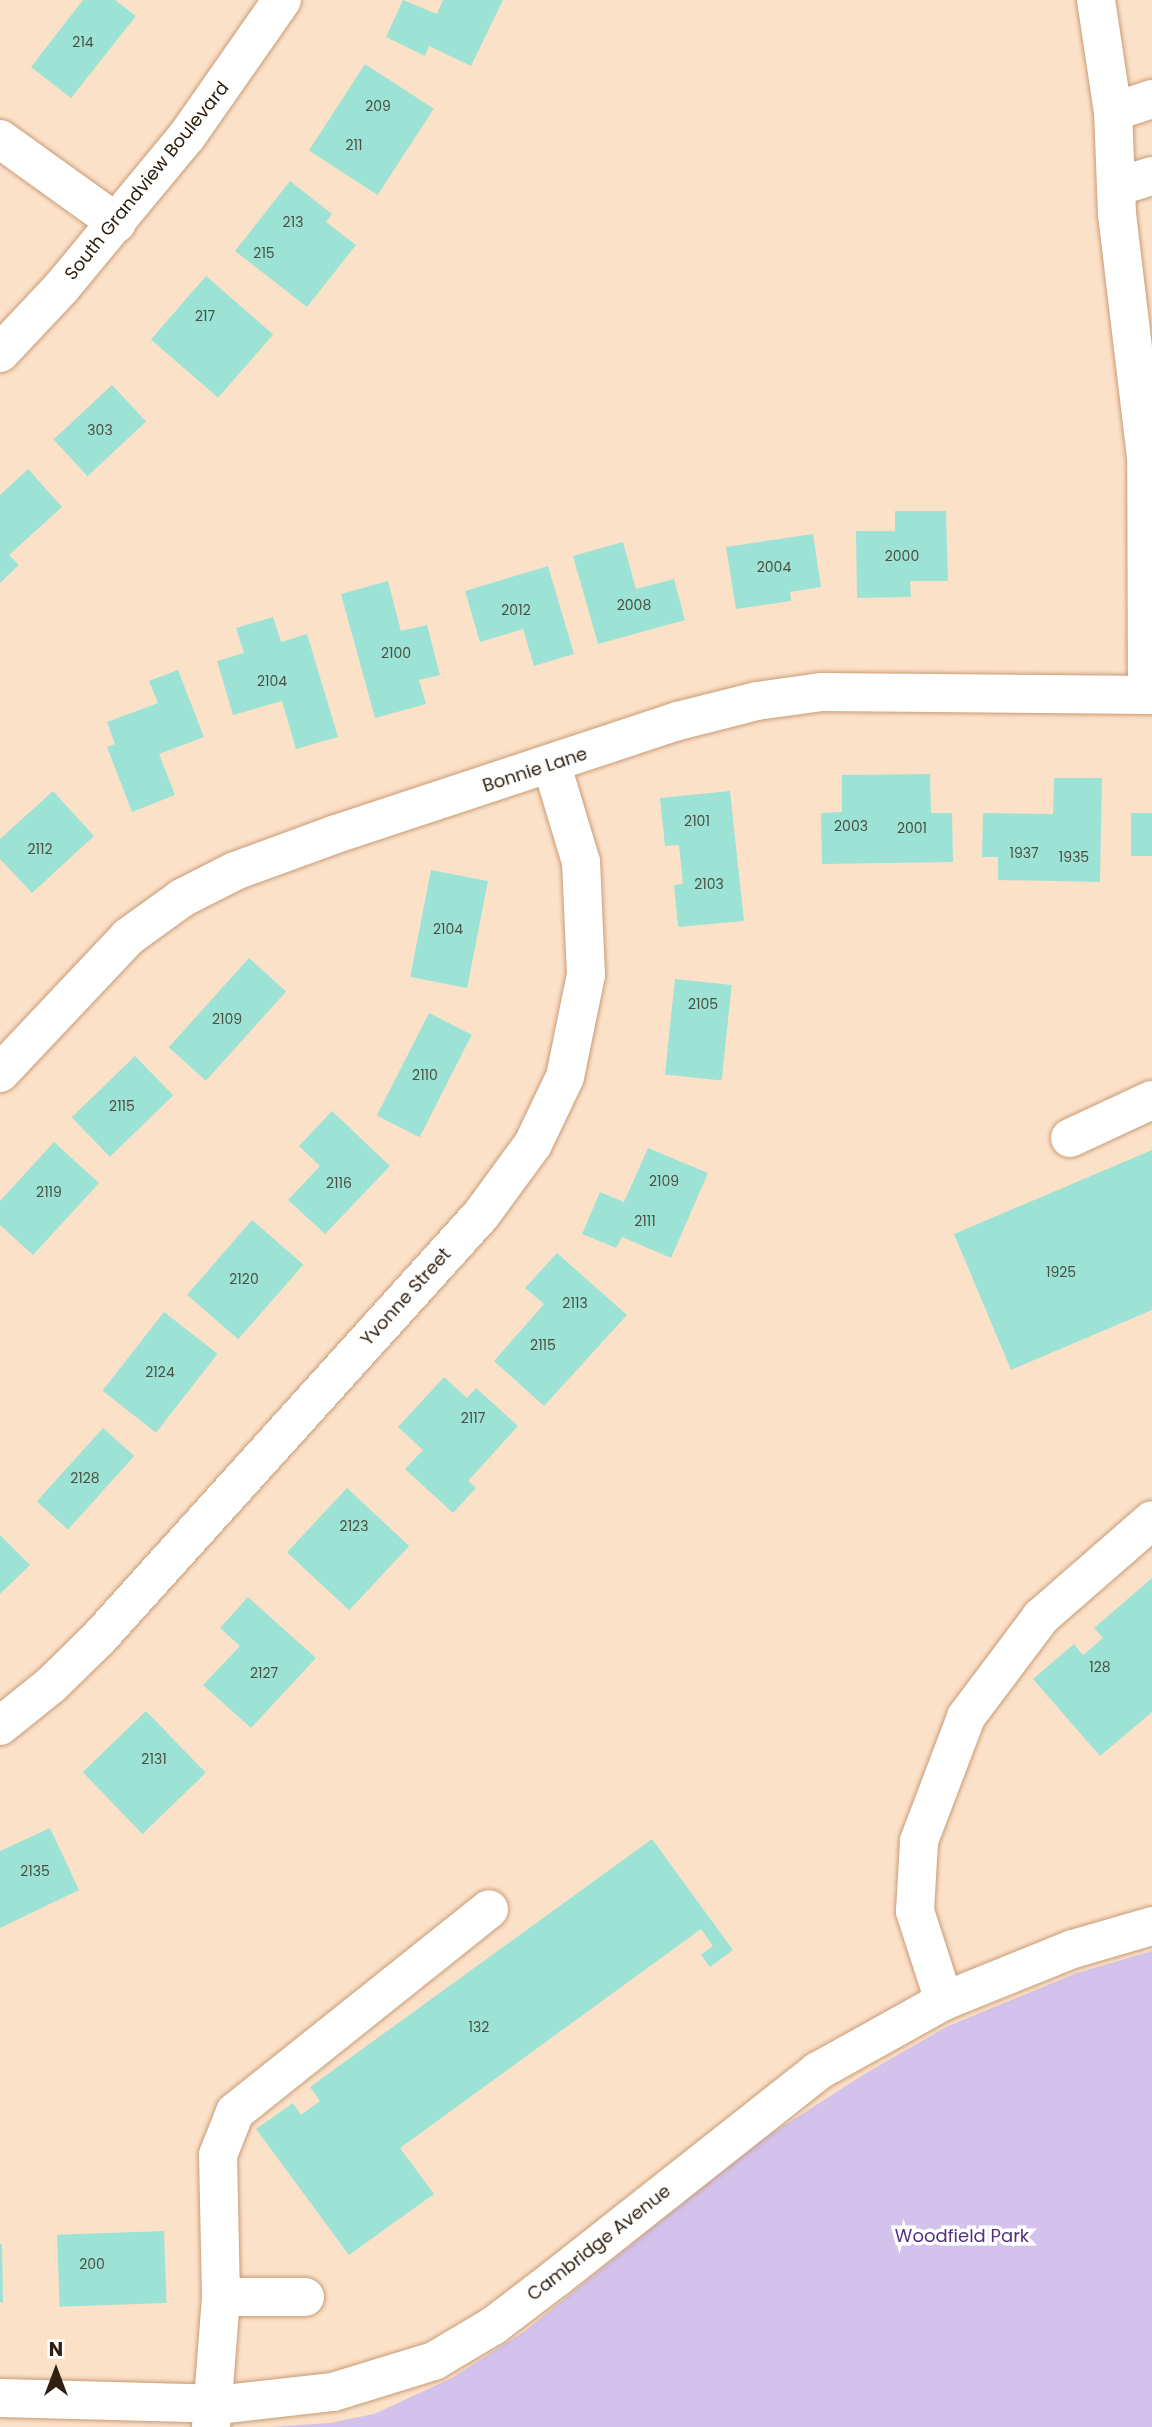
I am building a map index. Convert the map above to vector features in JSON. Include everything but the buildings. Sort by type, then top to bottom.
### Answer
[{"type":"street","name":"South Grandview Boulevard","points":[[0,353],[117,223],[187,136],[282,0]]},
{"type":"street","points":[[1096,0],[1113,112],[1116,187],[1146,457],[1150,695]]},
{"type":"street","points":[[1113,112],[1152,99]]},
{"type":"street","points":[[0,139],[117,223]]},
{"type":"street","points":[[1116,187],[1152,176]]},
{"type":"street","name":"Bonnie Lane","points":[[0,1073],[128,937],[182,898],[235,871],[336,834],[552,766],[678,721],[757,701],[822,692],[1150,695]]},
{"type":"street","name":"Yvonne Street","points":[[0,1726],[51,1685],[99,1638],[481,1216],[533,1144],[565,1077],[586,975],[581,862],[552,766]]},
{"type":"street","points":[[1070,1138],[1152,1100]]},
{"type":"street","points":[[944,2001],[915,1911],[919,1841],[966,1717],[1041,1618],[1152,1520]]},
{"type":"street","points":[[211,2415],[221,2297],[218,2155],[236,2112],[489,1909]]},
{"type":"street","name":"Cambridge Avenue","points":[[0,2398],[211,2415],[333,2392],[433,2361],[492,2326],[556,2278],[818,2071],[944,2001],[1073,1949],[1152,1926]]},
{"type":"street","points":[[221,2297],[305,2297]]},
{"type":"green space","name":"Woodfield Park","points":[[1152,1951],[1152,2427],[271,2427],[329,2423],[374,2414],[452,2378],[525,2331],[754,2145],[863,2075],[946,2027],[1077,1973]]}]
